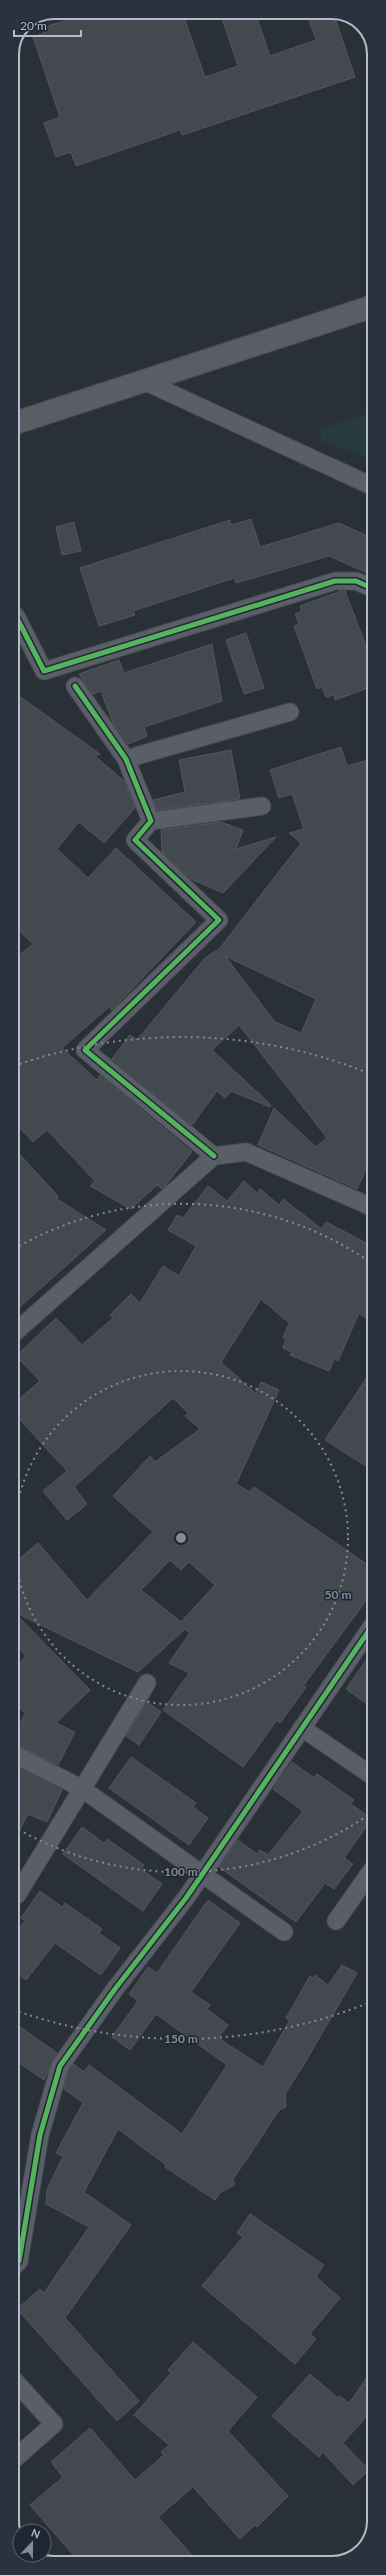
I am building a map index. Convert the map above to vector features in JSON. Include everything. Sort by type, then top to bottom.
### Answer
[{"type":"main road","points":[[19,422],[146,382],[367,308]]},
{"type":"street","points":[[146,382],[367,484]]},
{"type":"street","points":[[19,622],[44,671],[335,581],[356,581],[367,586]]},
{"type":"street","points":[[75,686],[126,759],[151,821]]},
{"type":"street","points":[[126,759],[290,712]]},
{"type":"street","points":[[214,1156],[85,1050],[219,920],[135,840],[151,821],[262,806]]},
{"type":"street","points":[[19,1329],[214,1156],[246,1152],[367,1205]]},
{"type":"street","points":[[19,2261],[40,2135],[60,2066],[203,1874],[367,1633]]},
{"type":"street","points":[[19,1892],[80,1788],[147,1683]]},
{"type":"street","points":[[302,1728],[367,1772]]},
{"type":"street","points":[[19,1757],[80,1788],[284,1932]]},
{"type":"street","points":[[336,1921],[367,1877]]},
{"type":"street","points":[[19,2386],[54,2424],[19,2455]]},
{"type":"green space","points":[[367,414],[367,458],[322,441],[319,429]]},
{"type":"building","points":[[70,19],[184,19],[205,77],[238,66],[222,19],[257,19],[270,56],[316,40],[308,19],[334,19],[335,19],[355,77],[182,135],[180,130],[76,166],[71,152],[56,157],[44,123],[60,117],[33,37],[44,33],[42,28]]},
{"type":"building","points":[[251,519],[260,547],[339,523],[367,536],[367,573],[329,556],[236,583],[234,578],[133,611],[135,615],[99,626],[80,568],[230,520],[231,525]]},
{"type":"building","points":[[74,522],[81,551],[62,555],[56,527]]},
{"type":"building","points":[[341,591],[345,591],[367,649],[367,688],[335,700],[334,695],[326,697],[322,687],[317,689],[294,626],[299,624],[295,614],[302,611],[300,606]]},
{"type":"building","points":[[246,633],[264,688],[244,694],[226,640]]},
{"type":"building","points":[[212,644],[222,701],[144,727],[147,736],[128,744],[113,723],[101,691],[93,694],[79,674],[119,660],[124,673]]},
{"type":"building","points":[[19,696],[100,754],[95,756],[124,781],[135,808],[104,843],[79,822],[57,849],[88,878],[116,848],[196,922],[112,1010],[109,1007],[62,1048],[97,1080],[100,1075],[192,1152],[162,1189],[157,1185],[131,1209],[90,1186],[95,1181],[47,1130],[33,1142],[19,1127],[19,955],[33,944],[19,931]]},
{"type":"building","points":[[341,747],[347,766],[367,760],[367,1167],[357,1189],[258,1145],[274,1108],[316,1147],[327,1138],[239,1025],[212,1050],[271,1105],[270,1107],[231,1091],[225,1098],[217,1091],[192,1125],[112,1059],[130,1035],[137,1040],[205,958],[219,949],[301,843],[289,833],[304,829],[292,794],[279,798],[270,770]],"holes":[[[225,956],[316,999],[301,1033],[275,1022]]]},
{"type":"building","points":[[231,750],[240,799],[157,810],[153,800],[185,792],[179,760]]},
{"type":"building","points":[[221,822],[243,830],[236,849],[276,837],[223,893],[191,879],[162,852],[161,830]]},
{"type":"building","points":[[19,1154],[58,1196],[57,1199],[106,1230],[19,1308]]},
{"type":"building","points":[[244,1181],[257,1193],[260,1189],[279,1205],[283,1199],[322,1229],[326,1222],[367,1243],[367,1319],[359,1313],[338,1361],[334,1359],[329,1371],[290,1355],[292,1352],[283,1348],[286,1339],[283,1338],[289,1323],[261,1299],[221,1362],[256,1394],[261,1382],[279,1390],[236,1484],[250,1492],[254,1487],[367,1564],[367,1599],[303,1686],[306,1687],[280,1723],[277,1720],[243,1767],[163,1710],[189,1673],[169,1663],[190,1633],[185,1629],[138,1672],[19,1614],[19,1559],[38,1543],[87,1600],[153,1532],[113,1496],[150,1456],[155,1462],[200,1429],[185,1416],[188,1413],[173,1398],[74,1487],[87,1504],[67,1520],[43,1491],[67,1471],[19,1419],[19,1399],[40,1381],[19,1359],[19,1353],[56,1318],[82,1345],[113,1318],[110,1315],[131,1294],[140,1303],[163,1266],[179,1276],[196,1246],[168,1230],[177,1215],[183,1218],[208,1186],[227,1201]],"holes":[[[170,1560],[181,1570],[189,1562],[215,1585],[181,1622],[141,1590]]]},
{"type":"building","points":[[367,1377],[367,1467],[325,1440]]},
{"type":"building","points":[[19,1617],[90,1690],[56,1723],[75,1732],[58,1765],[19,1746],[19,1727],[25,1713],[19,1708],[19,1664],[26,1656],[19,1648]]},
{"type":"building","points":[[367,1659],[367,1704],[346,1689]]},
{"type":"building","points":[[147,1702],[161,1712],[139,1745],[126,1736]]},
{"type":"building","points":[[131,1757],[196,1803],[193,1807],[208,1818],[189,1845],[109,1788]]},
{"type":"building","points":[[292,1762],[314,1778],[317,1774],[354,1800],[351,1804],[367,1815],[367,1826],[344,1858],[353,1864],[334,1889],[325,1883],[296,1922],[219,1867],[238,1840],[257,1854],[260,1850],[268,1855],[303,1811],[273,1789]]},
{"type":"building","points":[[19,1768],[62,1790],[47,1822],[28,1814],[19,1831]]},
{"type":"building","points":[[82,1827],[104,1843],[107,1839],[144,1865],[141,1869],[162,1884],[143,1911],[63,1854]]},
{"type":"building","points":[[40,1891],[62,1907],[65,1903],[102,1929],[99,1933],[120,1948],[101,1975],[55,1943],[26,1980],[19,1974],[19,1928],[25,1921],[21,1918]]},
{"type":"building","points":[[208,1900],[240,1923],[191,1992],[210,2005],[207,2009],[228,2025],[218,2038],[263,2067],[290,2020],[286,2018],[310,1976],[313,1978],[315,1975],[328,1985],[342,1965],[357,1973],[285,2094],[286,2107],[279,2110],[233,2179],[234,2185],[220,2193],[215,2200],[165,2167],[166,2165],[118,2129],[84,2192],[131,2225],[65,2318],[139,2401],[117,2421],[19,2311],[19,2307],[40,2289],[44,2293],[89,2227],[46,2204],[47,2190],[63,2156],[56,2153],[83,2103],[64,2089],[69,2070],[74,2064],[84,2072],[89,2065],[182,2134],[227,2065],[156,2014],[130,2050],[112,2037],[138,2001],[129,1994],[148,1967],[157,1973]]},
{"type":"building","points":[[19,2026],[57,2053],[44,2080],[19,2063]]},
{"type":"building","points":[[250,2214],[324,2265],[316,2277],[340,2298],[310,2334],[316,2339],[295,2364],[202,2286],[243,2237],[237,2233]]},
{"type":"building","points":[[193,2342],[257,2397],[228,2431],[288,2496],[257,2527],[255,2525],[240,2539],[193,2487],[158,2517],[193,2556],[74,2556],[52,2531],[52,2523],[46,2523],[30,2505],[63,2477],[51,2462],[90,2428],[135,2480],[164,2455],[161,2452],[169,2445],[134,2415],[171,2373],[168,2370]]},
{"type":"building","points":[[310,2374],[338,2398],[340,2396],[349,2403],[367,2378],[367,2416],[343,2443],[367,2468],[367,2472],[353,2485],[323,2452],[319,2457],[272,2416]]},
{"type":"cycle path","points":[[19,622],[44,671],[335,581],[356,581],[367,586]]},
{"type":"cycle path","points":[[75,686],[126,759],[151,821],[135,840],[219,920],[85,1050],[214,1156]]},
{"type":"cycle path","points":[[19,2261],[40,2135],[60,2066],[115,1989],[186,1898],[367,1633]]}]
